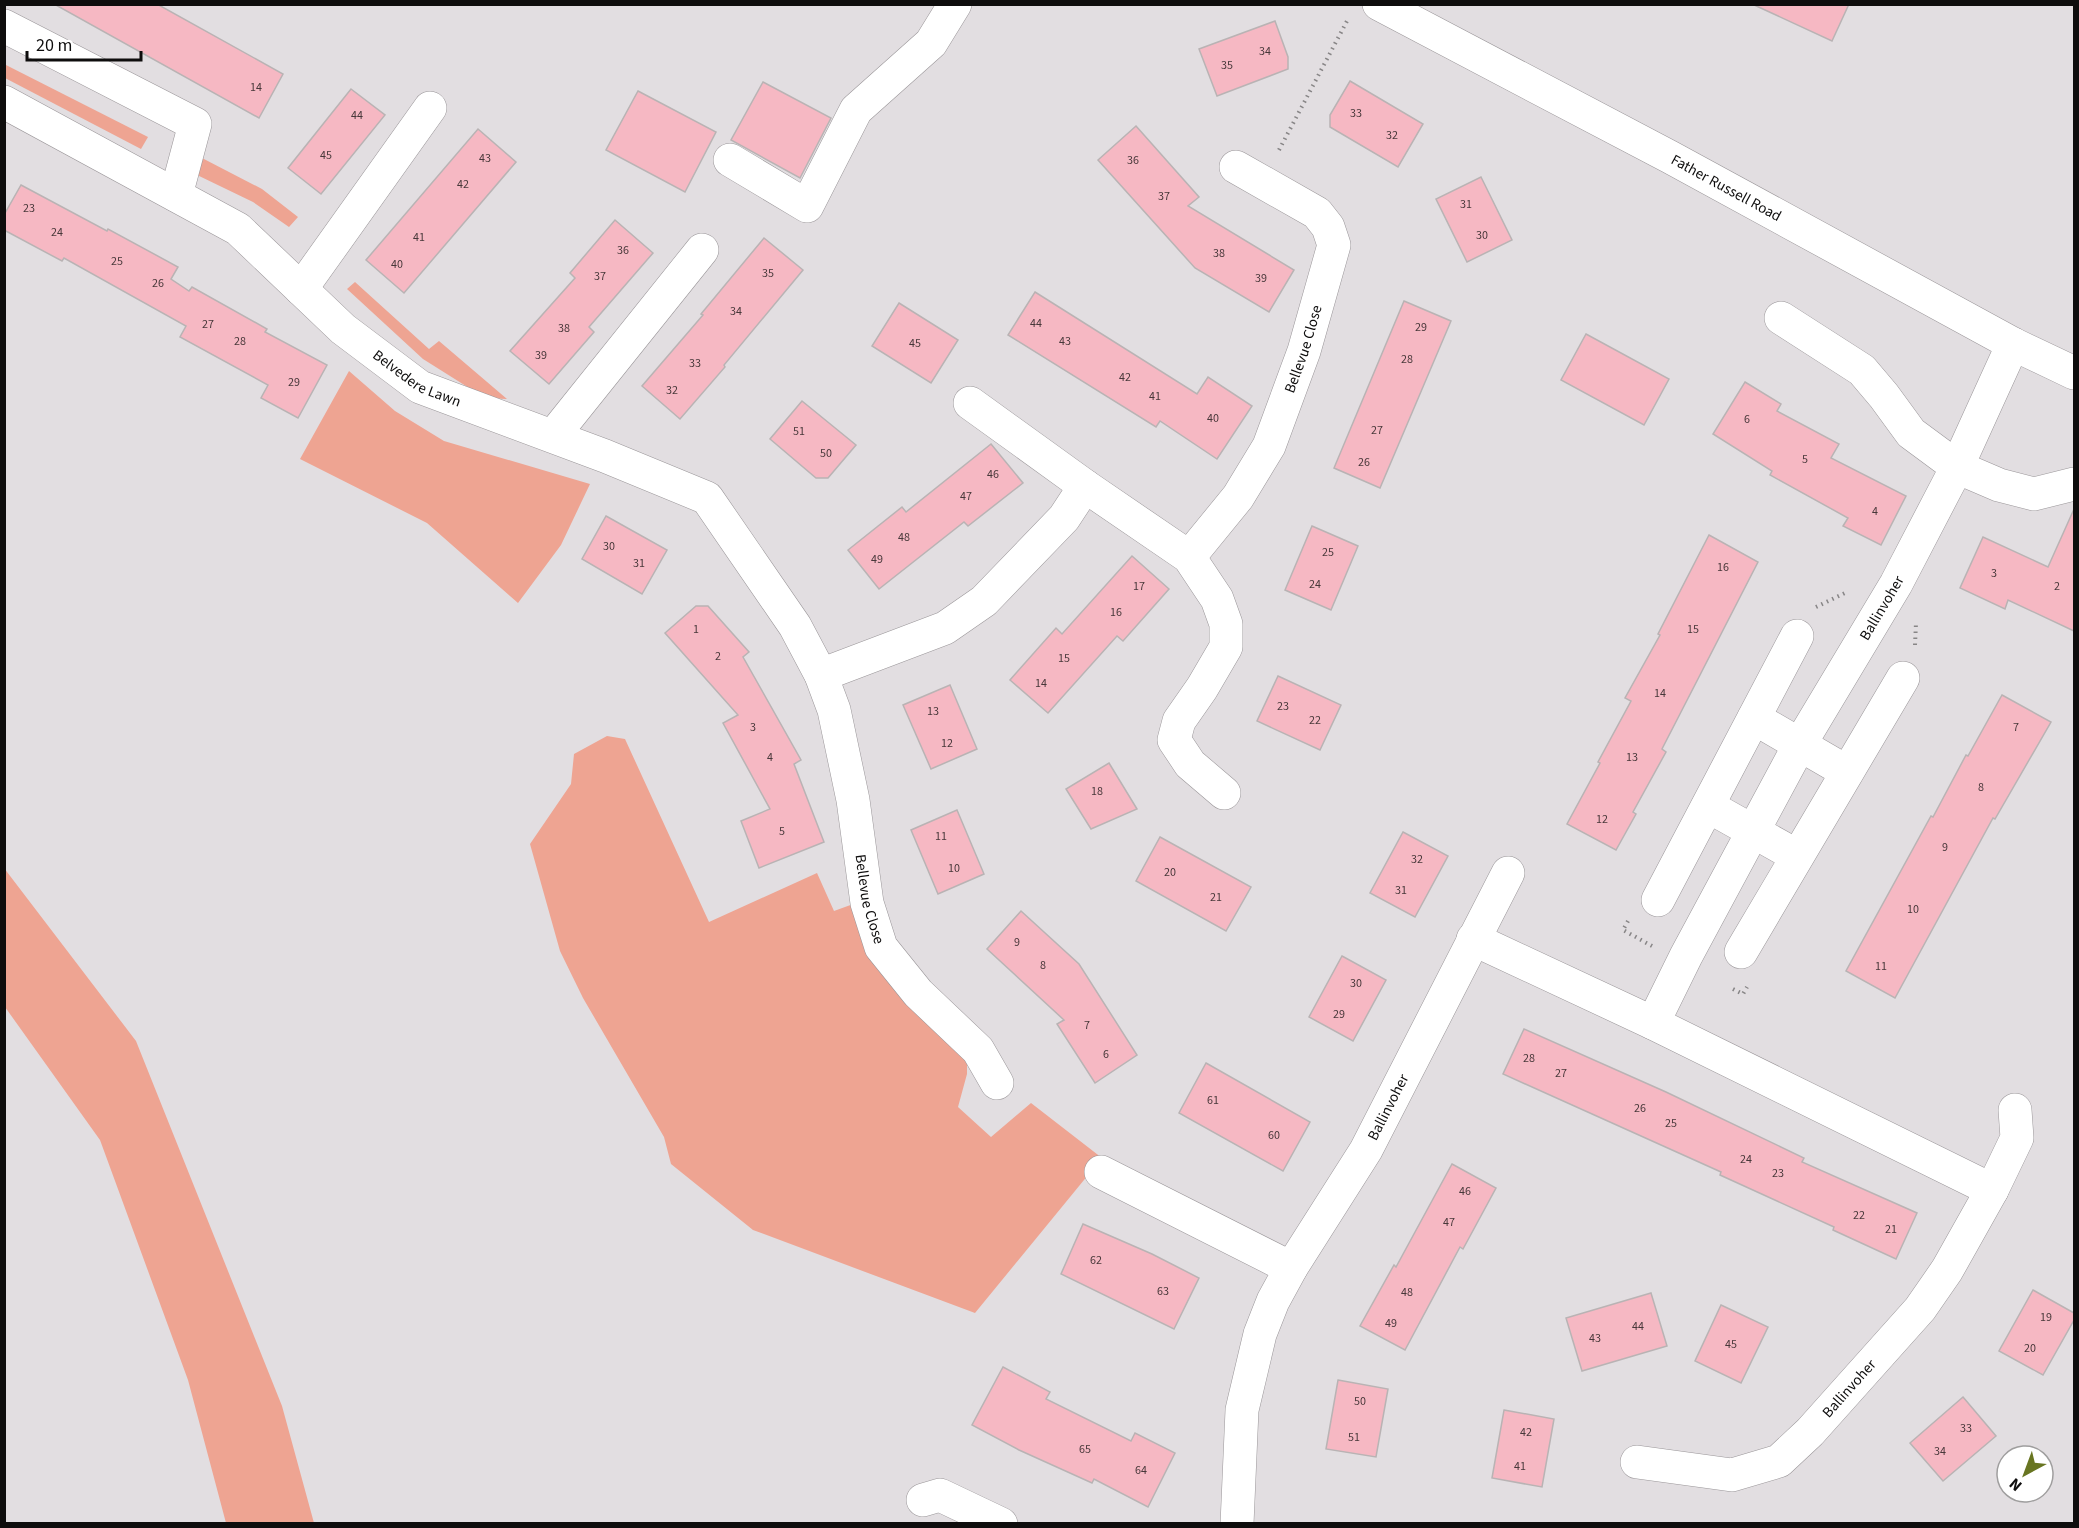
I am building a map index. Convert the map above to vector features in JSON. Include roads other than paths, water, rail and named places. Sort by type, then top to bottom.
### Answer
[{"type":"street","points":[[730,160],[807,206],[856,110],[931,42],[955,4]]},
{"type":"street","name":"Father Russell Road","points":[[1365,10],[1670,157],[2013,344],[2074,373]]},
{"type":"street","points":[[4,26],[195,124],[177,195]]},
{"type":"street","name":"Belvedere Lawn","points":[[4,102],[238,229],[343,329],[420,387],[553,436],[707,498]]},
{"type":"street","points":[[301,289],[430,108]]},
{"type":"street","name":"Bellevue Close","points":[[1189,557],[1238,497],[1269,446],[1304,351],[1334,245],[1328,227],[1317,213],[1249,174]]},
{"type":"street","points":[[553,436],[702,250]]},
{"type":"street","points":[[1781,318],[1862,370],[1911,433],[1957,467],[1999,485],[2034,494],[2074,484]]},
{"type":"street","name":"Ballinvoher","points":[[1653,1023],[1686,956],[1800,744],[1896,584],[1957,467],[2013,344]]},
{"type":"street","points":[[970,403],[1189,557],[1217,599],[1226,624],[1226,647],[1179,721],[1174,740],[1190,764],[1224,793]]},
{"type":"street","points":[[821,675],[945,628],[984,601],[1065,518],[1085,486]]},
{"type":"street","name":"Bellevue Close","points":[[707,498],[795,626],[821,675],[834,710],[853,800],[867,903],[882,947],[918,993],[978,1050],[997,1083]]},
{"type":"street","points":[[1658,900],[1797,636]]},
{"type":"street","points":[[1741,952],[1903,678]]},
{"type":"street","points":[[1754,718],[1847,772]]},
{"type":"street","points":[[1708,806],[1797,856]]},
{"type":"street","name":"Ballinvoher","points":[[1237,1524],[1242,1410],[1260,1334],[1273,1301],[1291,1268],[1366,1150],[1508,873]]},
{"type":"street","points":[[1473,939],[1653,1023],[1992,1190]]},
{"type":"street","name":"Ballinvoher","points":[[1636,1462],[1732,1475],[1779,1461],[1810,1432],[1920,1309],[1947,1270],[1992,1190],[2017,1138],[2015,1110]]},
{"type":"street","points":[[1101,1172],[1291,1268]]},
{"type":"street","points":[[923,1500],[940,1495],[1000,1524]]}]
